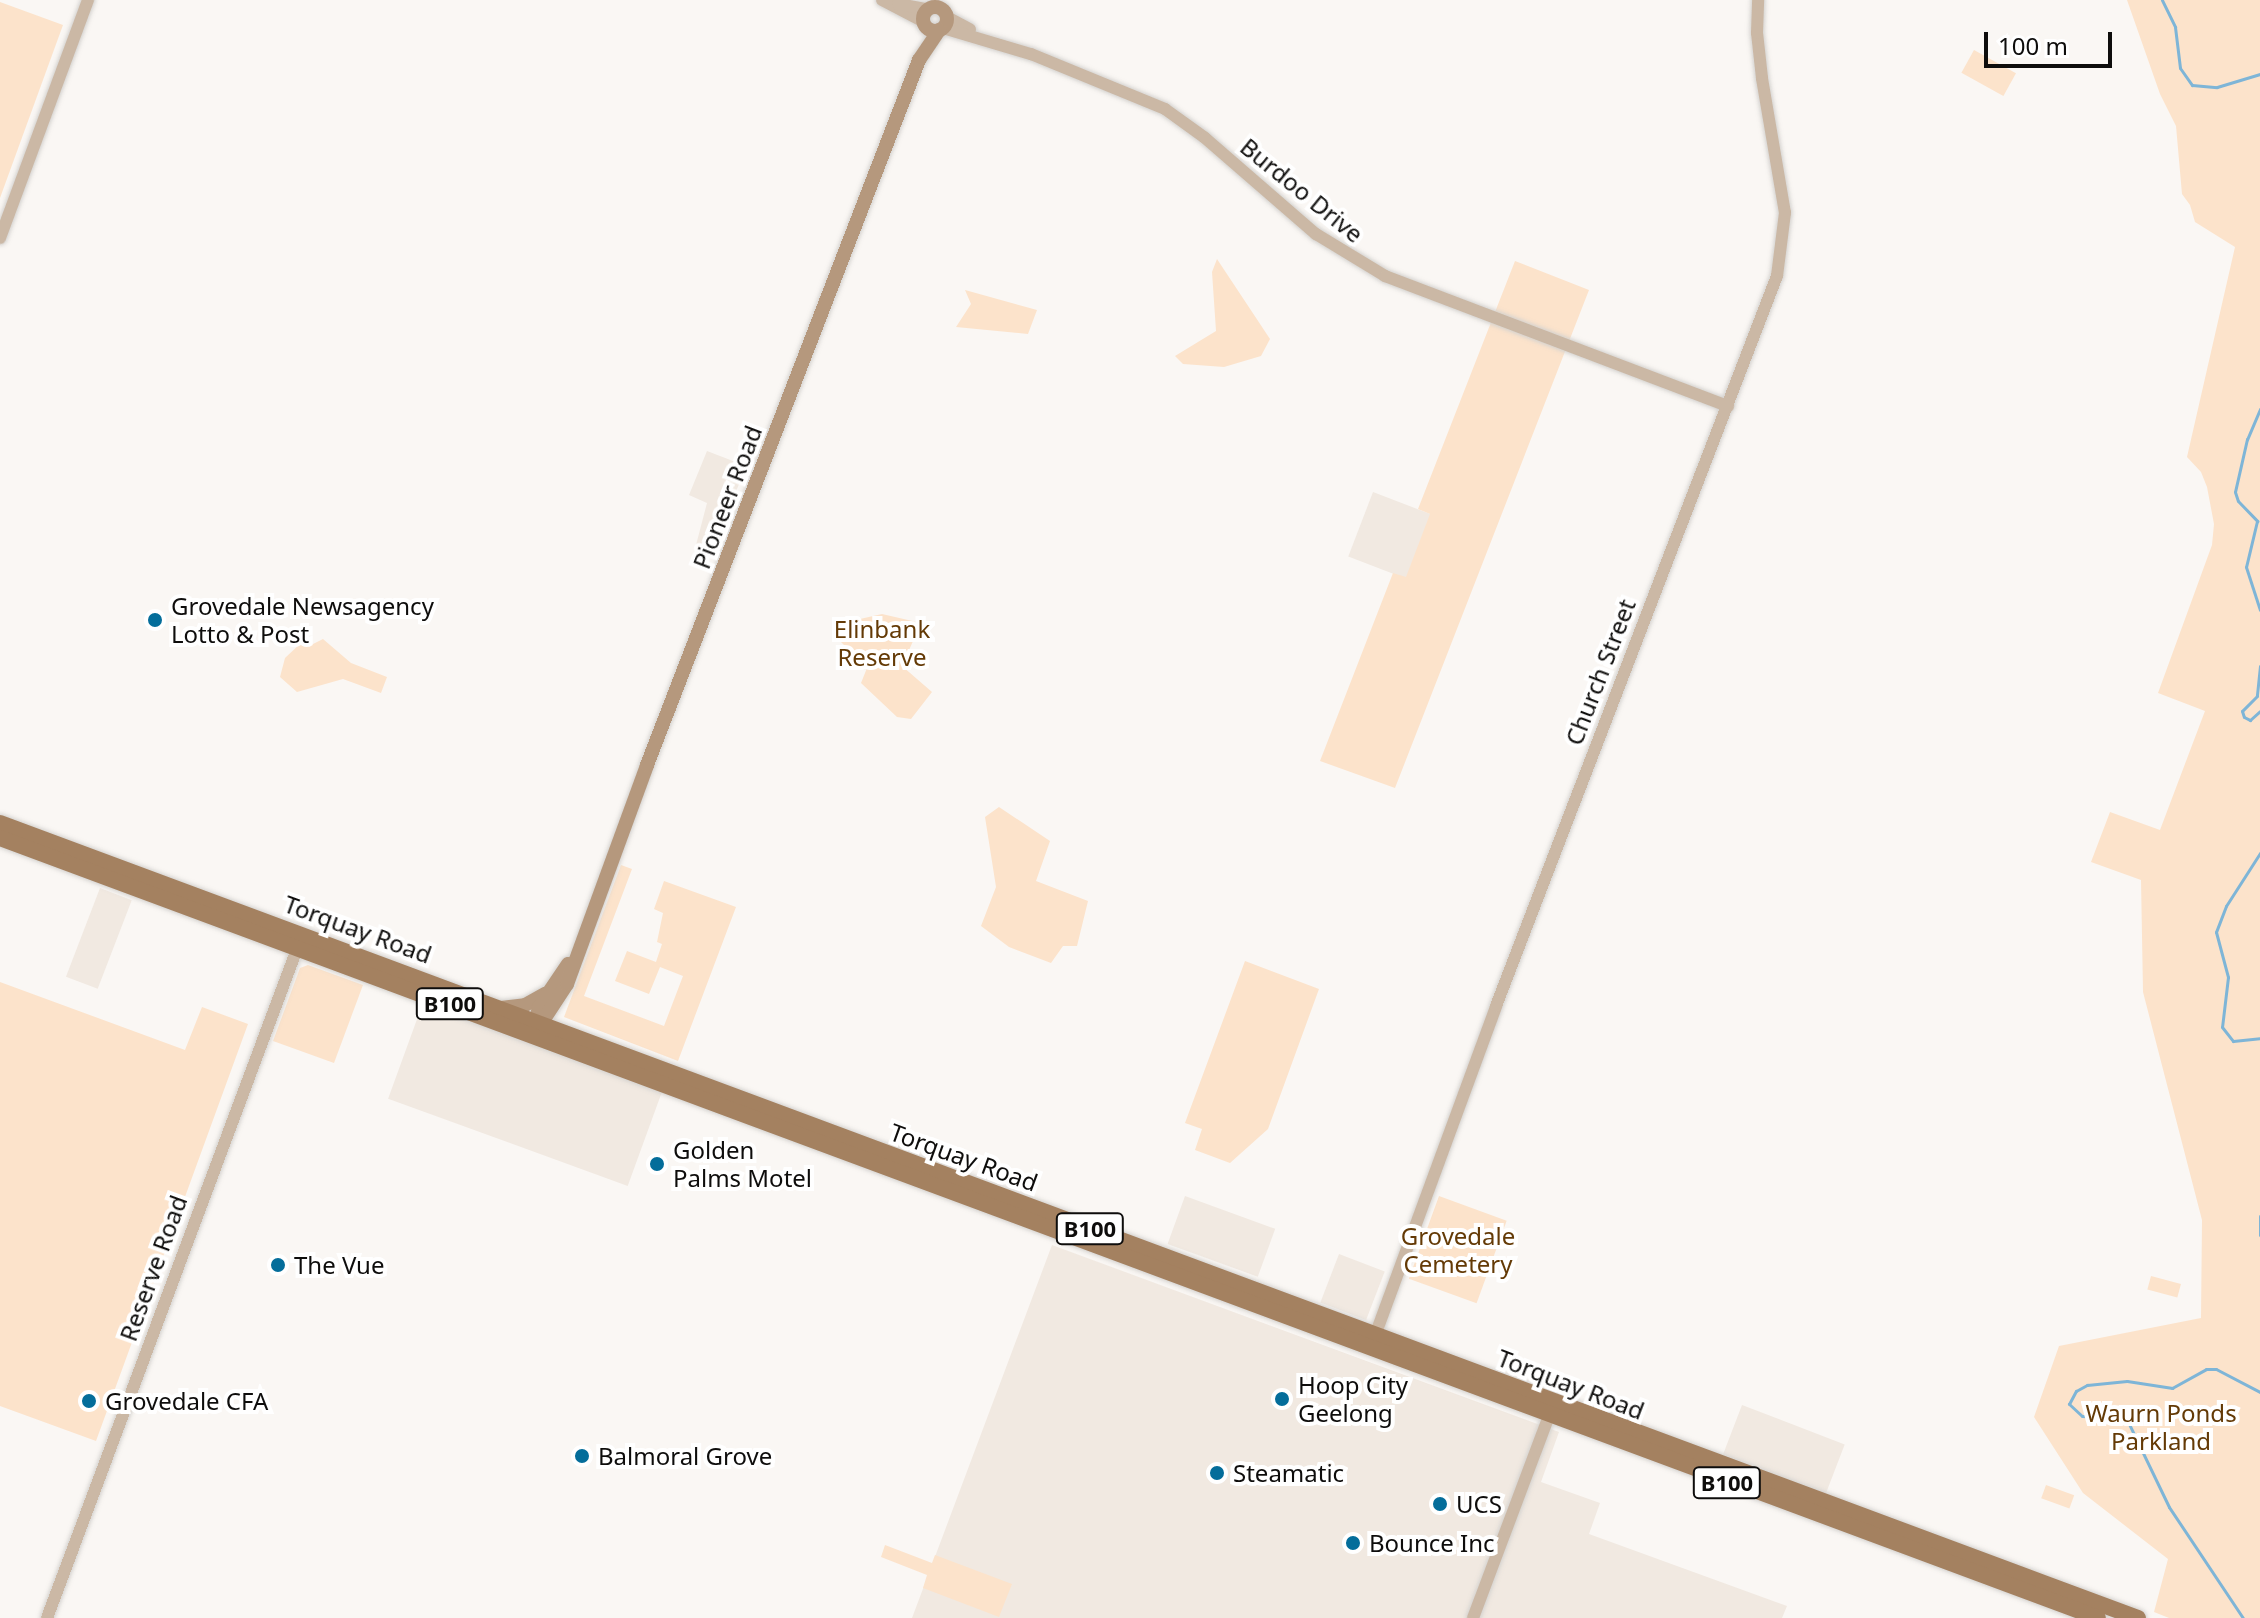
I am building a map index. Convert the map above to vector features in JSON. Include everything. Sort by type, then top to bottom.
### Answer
[{"type":"main road","name":"Pioneer Road","points":[[532,1027],[539,1007],[559,987],[577,951],[937,15]]},
{"type":"main road","name":"Torquay Road","points":[[0,823],[300,941],[1552,1409],[2098,1618]]},
{"type":"main road","name":"Torquay Road","points":[[0,838],[501,1008]]},
{"type":"main road","points":[[501,1008],[530,1004],[559,987]]},
{"type":"main road","points":[[559,987],[562,1030]]},
{"type":"main road","points":[[501,1008],[515,1022],[532,1027]]},
{"type":"main road","name":"Torquay Road","points":[[532,1027],[562,1030],[1372,1342]]},
{"type":"main road","name":"Torquay Road","points":[[1552,1409],[2138,1618]]},
{"type":"street","points":[[0,238],[88,0]]},
{"type":"street","name":"Burdoo Drive","points":[[883,0],[937,15],[994,41],[1138,95],[1174,114],[1307,228],[1359,263],[1728,406]]},
{"type":"street","name":"Church Street","points":[[1372,1342],[1506,979],[1773,289],[1784,231],[1781,177],[1757,33],[1758,0]]},
{"type":"street","name":"Reserve Road","points":[[47,1618],[300,941]]},
{"type":"street","points":[[1473,1618],[1552,1409]]},
{"type":"shaded area","points":[[707,451],[746,466],[713,551],[696,545],[707,503],[689,495]]},
{"type":"shaded area","points":[[1373,492],[1431,514],[1406,579],[1348,556]]},
{"type":"shaded area","points":[[100,888],[132,900],[98,989],[66,977]]},
{"type":"shaded area","points":[[424,1000],[664,1087],[628,1186],[388,1099]]},
{"type":"shaded area","points":[[1185,1196],[1275,1229],[1258,1277],[1168,1244]]},
{"type":"shaded area","points":[[1052,1245],[1559,1432],[1541,1482],[1600,1503],[1589,1534],[1787,1606],[1782,1618],[912,1618]]},
{"type":"shaded area","points":[[1339,1254],[1385,1272],[1366,1320],[1320,1303]]},
{"type":"shaded area","points":[[1742,1405],[1845,1444],[1826,1494],[1723,1454]]},
{"type":"green space","name":"Waurn Ponds Parkland","points":[[2127,0],[2260,0],[2260,1618],[2169,1618],[2154,1612],[2168,1559],[2083,1493],[2034,1417],[2059,1346],[2201,1318],[2202,1220],[2143,992],[2141,880],[2091,862],[2110,812],[2160,830],[2205,711],[2158,693],[2212,545],[2214,524],[2207,487],[2201,472],[2187,457],[2235,247],[2195,222],[2190,205],[2182,194],[2176,126],[2160,94]]},
{"type":"green space","points":[[0,2],[63,25],[0,198]]},
{"type":"green space","points":[[1974,50],[2016,73],[2003,96],[1961,73]]},
{"type":"green space","points":[[1217,259],[1270,339],[1261,356],[1224,367],[1183,364],[1175,356],[1216,331],[1212,272]]},
{"type":"green space","points":[[1515,261],[1589,290],[1395,788],[1320,761],[1393,573],[1406,577],[1430,514],[1418,509]]},
{"type":"green space","points":[[965,290],[1037,310],[1028,334],[956,327],[971,304]]},
{"type":"green space","name":"Elinbank Reserve","points":[[882,614],[921,623],[902,666],[932,692],[911,719],[897,717],[861,683],[867,668],[835,636],[860,619]]},
{"type":"green space","points":[[323,639],[351,663],[387,677],[381,693],[343,679],[297,692],[280,677],[285,658],[302,642],[313,644]]},
{"type":"green space","points":[[999,807],[1050,841],[1036,881],[1088,901],[1077,946],[1063,946],[1051,963],[1009,947],[981,926],[996,887],[985,817]]},
{"type":"green space","points":[[621,865],[632,869],[584,996],[664,1026],[683,976],[660,967],[649,994],[615,981],[627,951],[656,962],[662,944],[657,942],[663,913],[654,909],[664,881],[736,907],[678,1061],[564,1017]]},
{"type":"green space","points":[[1245,961],[1319,989],[1268,1129],[1230,1163],[1195,1150],[1202,1129],[1185,1123]]},
{"type":"green space","points":[[308,965],[363,985],[334,1063],[273,1041],[300,968]]},
{"type":"green space","points":[[0,982],[185,1050],[202,1007],[248,1024],[96,1441],[0,1406]]},
{"type":"green space","name":"Grovedale Cemetery","points":[[1439,1196],[1507,1221],[1477,1303],[1409,1279]]},
{"type":"green space","points":[[2151,1276],[2181,1284],[2177,1298],[2147,1290]]},
{"type":"green space","points":[[2046,1485],[2074,1495],[2069,1508],[2041,1498]]},
{"type":"green space","points":[[885,1545],[932,1563],[935,1555],[1012,1584],[999,1617],[923,1588],[927,1575],[881,1557]]},
{"type":"waterway","points":[[2162,0],[2175,27],[2180,68],[2192,85],[2217,87],[2260,74]]},
{"type":"waterway","points":[[2260,409],[2247,439],[2235,492],[2238,501],[2257,521],[2246,567],[2260,610]]},
{"type":"waterway","points":[[2260,666],[2257,696],[2242,711],[2244,717],[2250,720],[2260,711]]},
{"type":"waterway","points":[[2260,853],[2226,906],[2216,932],[2228,977],[2222,1027],[2233,1041],[2260,1038]]},
{"type":"waterway","points":[[2260,1216],[2260,1235]]},
{"type":"waterway","points":[[2243,1618],[2169,1507],[2129,1424],[2112,1418],[2082,1416],[2069,1404],[2076,1391],[2087,1385],[2127,1381],[2172,1388],[2206,1369],[2216,1369],[2260,1392]]},
{"type":"place","name":"Grovedale Newsagency Lotto & Post","points":[[155,620]]},
{"type":"place","name":"Golden Palms Motel","points":[[657,1164]]},
{"type":"place","name":"The Vue","points":[[278,1265]]},
{"type":"place","name":"Hoop City Geelong","points":[[1282,1399]]},
{"type":"place","name":"Grovedale CFA","points":[[89,1401]]},
{"type":"place","name":"Balmoral Grove","points":[[582,1456]]},
{"type":"place","name":"Steamatic","points":[[1217,1473]]},
{"type":"place","name":"UCS","points":[[1440,1504]]},
{"type":"place","name":"Bounce Inc","points":[[1353,1543]]}]
